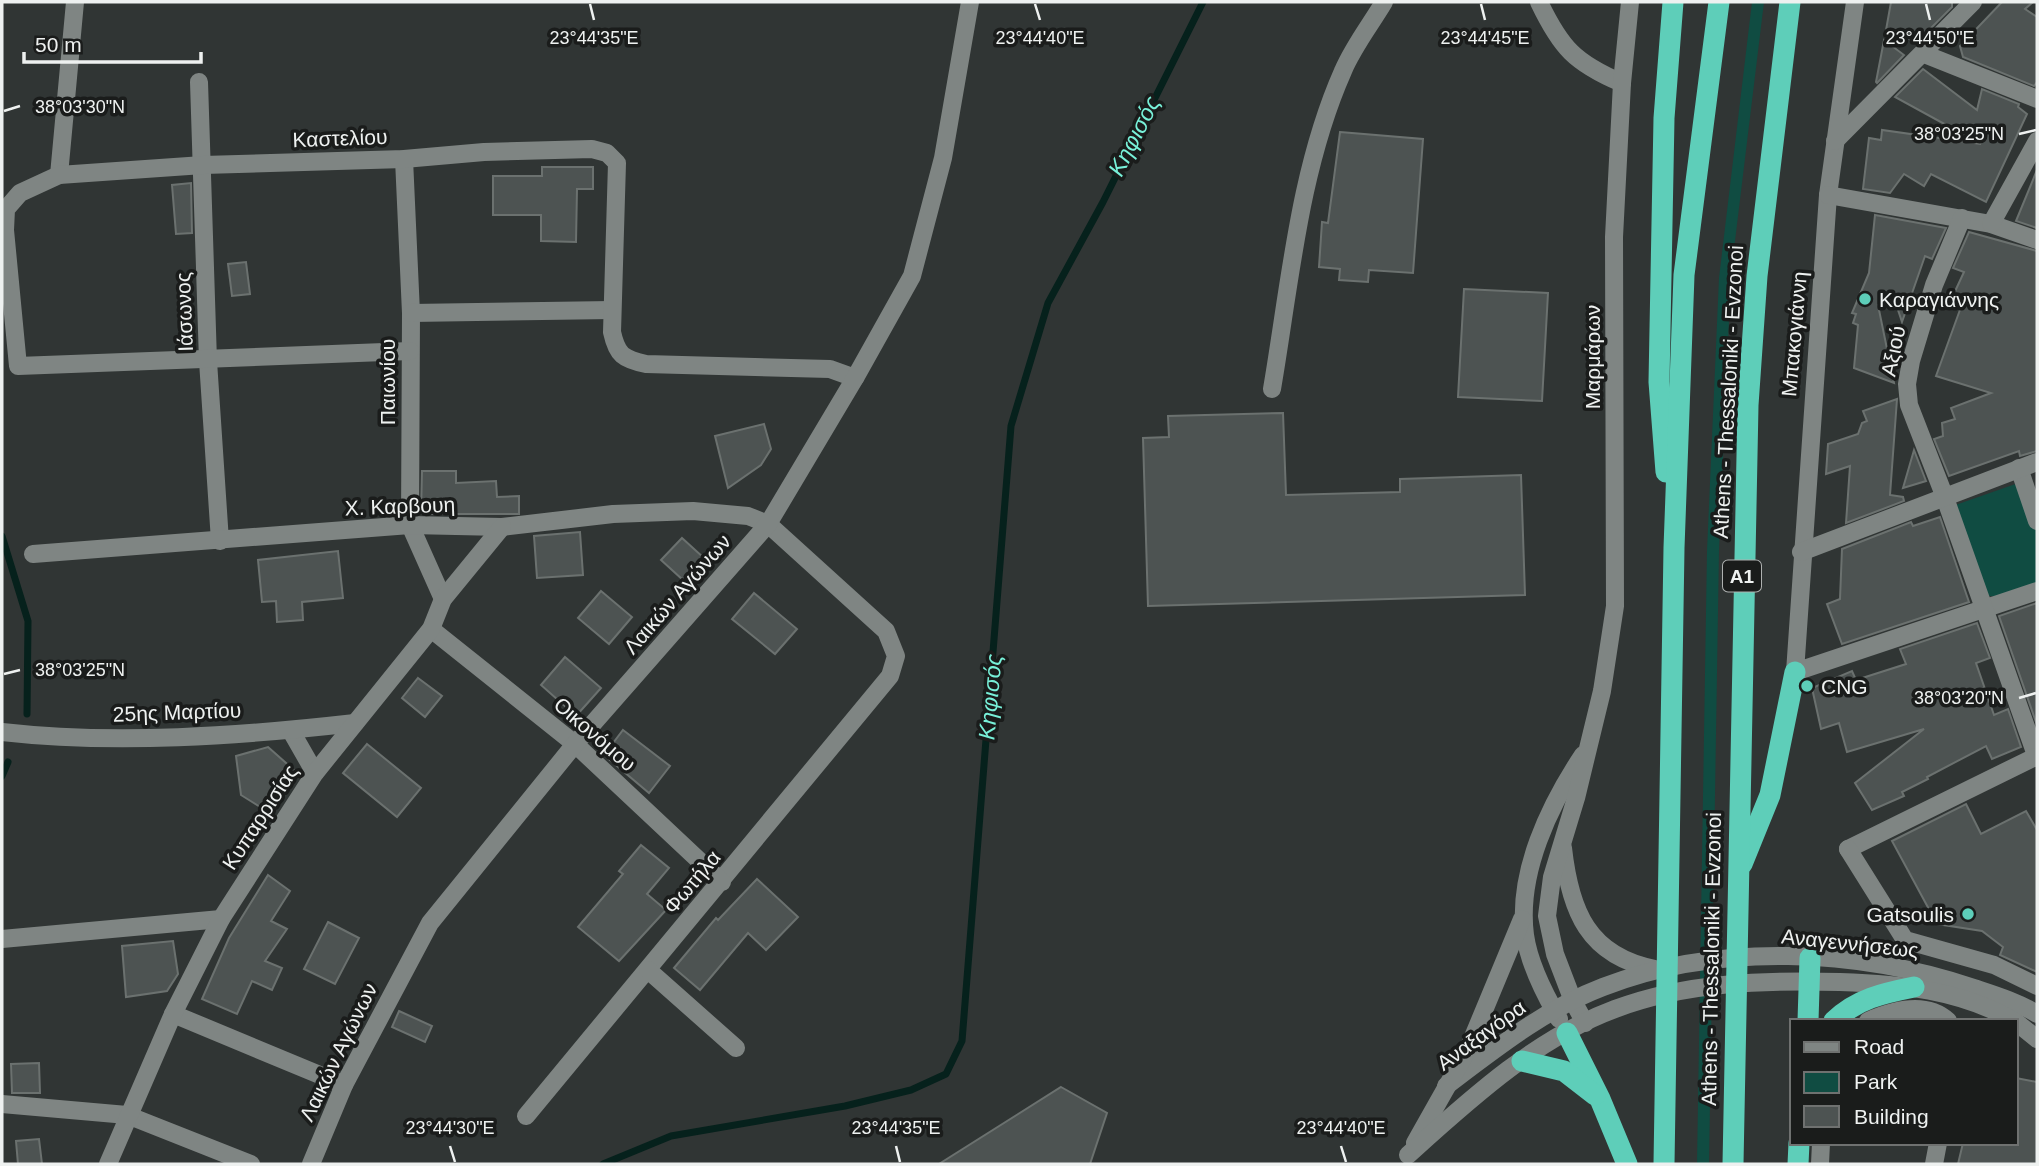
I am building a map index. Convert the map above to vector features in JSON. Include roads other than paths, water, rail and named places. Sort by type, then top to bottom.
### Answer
[{"type":"highway","points":[[1673,2],[1664,118],[1659,382],[1674,548]]},
{"type":"highway","name":"Athens - Thessaloniki - Evzonoi","points":[[1664,1164],[1674,548],[1684,275],[1719,2]]},
{"type":"highway","name":"Athens - Thessaloniki - Evzonoi","points":[[1733,1164],[1748,405],[1756,276],[1791,6]]},
{"type":"highway","points":[[1737,876],[1770,795],[1795,672]]},
{"type":"highway","points":[[1808,1019],[1810,958]]},
{"type":"highway","points":[[1837,1019],[1867,999],[1914,988]]},
{"type":"highway","points":[[1576,1028],[1627,1164]]},
{"type":"highway","points":[[1522,1061],[1564,1071],[1601,1099]]},
{"type":"highway","points":[[1798,1164],[1799,1145]]},
{"type":"street","points":[[75,2],[59,174],[20,193],[6,209],[5,230],[18,366],[208,361],[410,351]]},
{"type":"street","name":"Λαικών Αγώνων","points":[[311,1164],[344,1085],[430,923],[575,744],[768,524],[855,378],[912,276],[943,158],[970,2]]},
{"type":"street","points":[[1272,389],[1303,203],[1321,133],[1343,70],[1384,2]]},
{"type":"street","points":[[1539,2],[1563,45],[1587,68],[1622,83]]},
{"type":"street","name":"Μαρμάρων","points":[[1576,1028],[1573,1001],[1549,934],[1547,916],[1552,877],[1578,790],[1602,691],[1615,606],[1614,237],[1622,83],[1630,2]]},
{"type":"street","name":"Μπακογιάννη","points":[[1795,672],[1801,552],[1828,195],[1855,2]]},
{"type":"street","points":[[1835,141],[1973,2]]},
{"type":"street","points":[[1924,54],[2037,99]]},
{"type":"street","name":"Ιάσωνος","points":[[199,82],[208,361],[220,541]]},
{"type":"street","points":[[1991,224],[2037,141]]},
{"type":"street","name":"Καστελίου","points":[[59,174],[203,165],[404,159],[484,152],[592,149],[607,153],[617,163],[612,310]]},
{"type":"street","name":"Παιωνίου","points":[[404,159],[411,313],[410,524],[443,599]]},
{"type":"street","points":[[1828,195],[1991,224],[2037,240]]},
{"type":"street","name":"Αξιού","points":[[1962,218],[1934,285],[1910,360],[1907,384],[1909,405],[1985,608],[2036,757]]},
{"type":"street","points":[[411,313],[612,310],[616,352],[625,359],[646,364],[830,369],[855,378]]},
{"type":"street","points":[[1801,552],[1944,495],[2037,462]]},
{"type":"street","points":[[2019,468],[2037,521]]},
{"type":"street","name":"Χ. Καρβουη","points":[[33,554],[410,524],[502,527],[613,514],[692,511],[748,516],[768,524]]},
{"type":"street","name":"Φωτήλα","points":[[526,1116],[890,676],[896,656],[886,631],[768,524]]},
{"type":"street","name":"Κυπαρρισίας","points":[[108,1164],[173,1014],[221,919],[315,773],[431,629],[443,599],[502,527]]},
{"type":"street","points":[[1795,672],[2037,591]]},
{"type":"street","name":"Οικονόμου","points":[[431,629],[575,744],[722,882]]},
{"type":"street","name":"25ης Μαρτίου","points":[[2,732],[68,739],[291,730],[355,723]]},
{"type":"street","points":[[291,730],[315,773]]},
{"type":"street","name":"Μαρμάρων","points":[[1576,1028],[1554,1011],[1531,958],[1525,912],[1530,871],[1542,834],[1560,789],[1586,750]]},
{"type":"street","points":[[2036,757],[1848,849],[1905,940],[1994,965],[2037,986]]},
{"type":"street","points":[[1562,841],[1572,897],[1588,930],[1616,958],[1659,970]]},
{"type":"street","points":[[1446,1086],[1468,1049],[1525,912]]},
{"type":"street","points":[[2,939],[221,919]]},
{"type":"street","name":"Αναγεννήσεως","points":[[1573,1001],[1610,984],[1659,970],[1724,959],[1810,958],[1920,972],[1986,992],[2037,1014]]},
{"type":"street","points":[[648,970],[736,1048]]},
{"type":"street","name":"Αναγεννήσεως","points":[[1576,1028],[1627,1005],[1695,988],[1728,983],[1810,981],[1914,988],[1979,1004],[2011,1019]]},
{"type":"street","name":"Αναξαγόρα","points":[[1406,1160],[1446,1086],[1554,1011],[1573,1001]]},
{"type":"street","points":[[1872,1019],[1886,1013],[1910,1009],[1931,1010],[1945,1019]]},
{"type":"street","points":[[173,1014],[344,1085]]},
{"type":"street","name":"Αναγεννήσεως","points":[[2018,1023],[2037,1039]]},
{"type":"street","name":"Αναξαγόρα","points":[[1406,1160],[1463,1105],[1522,1061],[1576,1028]]},
{"type":"street","points":[[2,1104],[127,1115],[251,1164]]},
{"type":"street","points":[[1820,1164],[1821,1145]]},
{"type":"street","points":[[1934,1164],[1938,1145]]},
{"type":"waterway","name":"Κηφισός","points":[[603,1164],[671,1136],[845,1106],[911,1090],[946,1074],[962,1041],[1011,426],[1048,303],[1103,202],[1203,2]]},
{"type":"waterway","points":[[2,536],[28,621],[27,714]]},
{"type":"waterway","points":[[2,776],[8,762]]},
{"type":"place","name":"Καραγιάννης","points":[[1865,299]]},
{"type":"place","name":"CNG","points":[[1807,686]]},
{"type":"place","name":"Gatsoulis","points":[[1968,914]]}]
